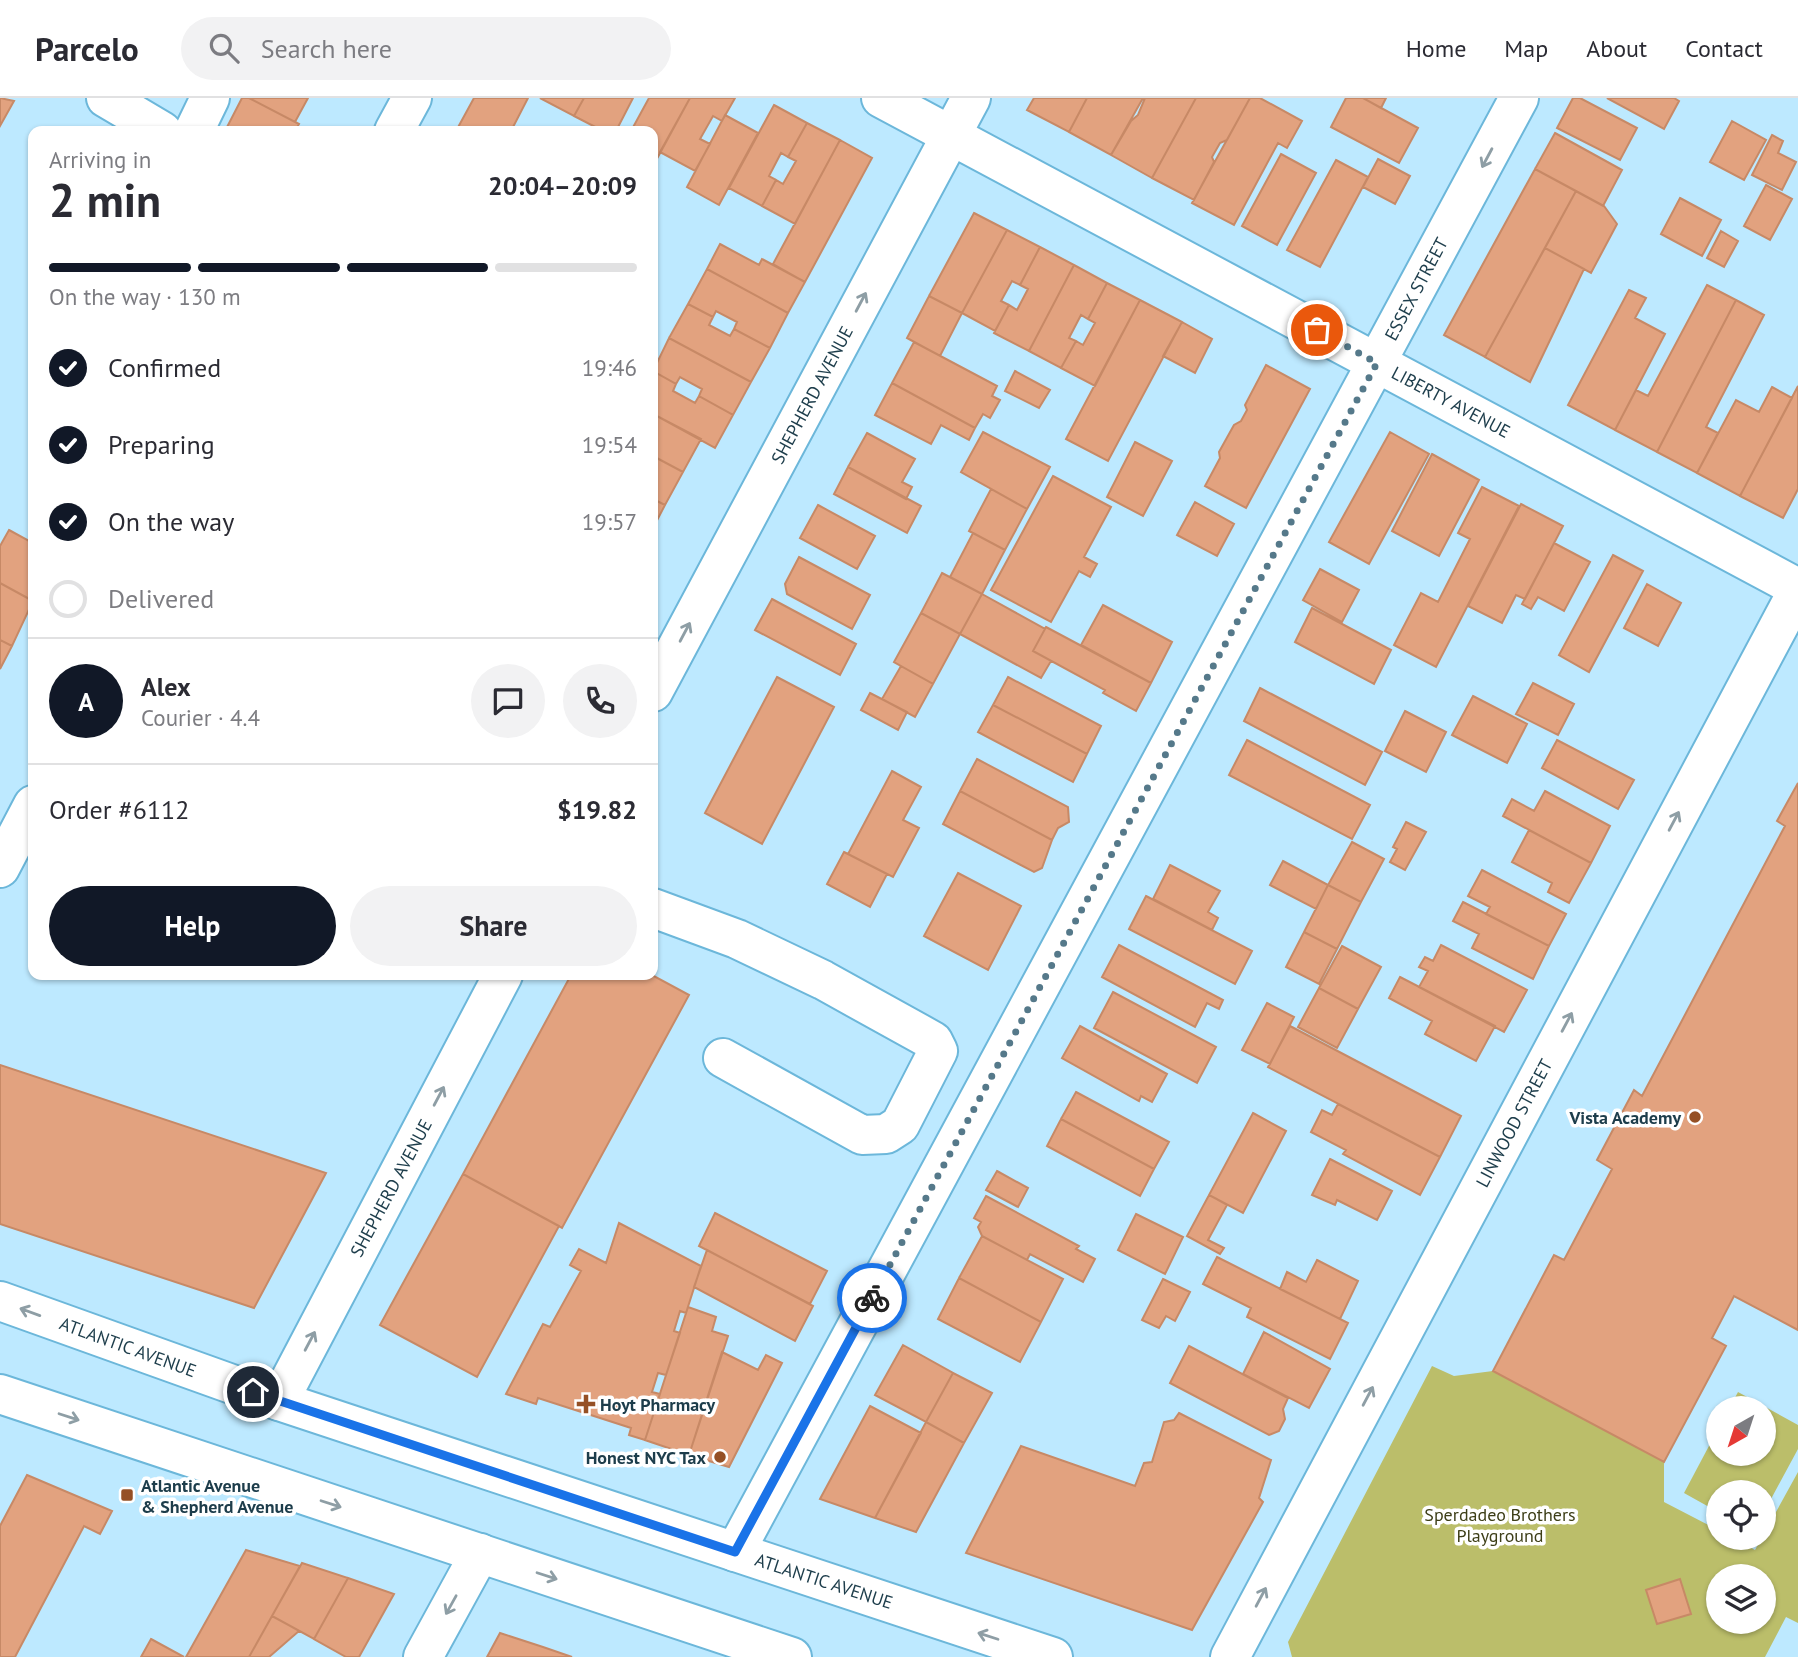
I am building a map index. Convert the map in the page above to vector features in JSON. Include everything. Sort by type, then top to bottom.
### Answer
[{"type":"street","points":[[106,98],[154,126]]},
{"type":"street","points":[[196,126],[210,98]]},
{"type":"street","points":[[397,126],[412,98]]},
{"type":"street","name":"LIBERTY AVENUE","points":[[881,98],[1798,589]]},
{"type":"street","name":"SHEPHERD AVENUE","points":[[658,683],[971,98]]},
{"type":"street","name":"ESSEX STREET","points":[[735,1552],[1519,98]]},
{"type":"street","name":"LINWOOD STREET","points":[[1230,1657],[1798,589]]},
{"type":"street","points":[[0,867],[28,815]]},
{"type":"street","points":[[658,910],[737,939],[824,979],[933,1041],[938,1051],[900,1125],[886,1134],[862,1135],[723,1058]]},
{"type":"street","name":"SHEPHERD AVENUE","points":[[279,1401],[500,980]]},
{"type":"street","name":"ATLANTIC AVENUE","points":[[0,1301],[279,1401],[1053,1657]]},
{"type":"street","points":[[1,1397],[792,1657]]},
{"type":"street","points":[[423,1657],[480,1553]]},
{"type":"green space","name":"Sperdadeo Brothers Playground","points":[[1432,1366],[1454,1376],[1493,1371],[1664,1462],[1664,1502],[1706,1524],[1706,1550],[1776,1550],[1776,1512],[1798,1472],[1798,1623],[1786,1617],[1765,1657],[1292,1657],[1288,1642]]},
{"type":"green space","points":[[1776,1413],[1798,1425],[1798,1449],[1776,1490],[1776,1480],[1706,1480],[1706,1505],[1684,1493],[1706,1452],[1706,1466],[1776,1466]]},
{"type":"building","points":[[0,98],[14,101],[0,126]]},
{"type":"building","points":[[242,98],[249,98],[299,124],[298,126],[228,126]]},
{"type":"building","points":[[249,98],[308,98],[295,122]]},
{"type":"building","points":[[474,98],[528,98],[514,126],[459,126]]},
{"type":"building","points":[[540,98],[584,98],[574,116]]},
{"type":"building","points":[[584,98],[633,98],[619,126],[593,126],[574,116]]},
{"type":"building","points":[[649,98],[690,98],[658,157],[658,126],[634,126]]},
{"type":"building","points":[[690,98],[735,98],[722,121],[713,116],[700,139],[710,144],[695,171],[660,152]]},
{"type":"building","points":[[1034,98],[1087,98],[1069,132],[1027,110]]},
{"type":"building","points":[[1087,98],[1143,98],[1111,155],[1069,132]]},
{"type":"building","points":[[1145,98],[1196,98],[1152,178],[1111,155],[1131,121],[1138,115]]},
{"type":"building","points":[[1196,98],[1250,98],[1227,140],[1220,143],[1212,157],[1214,162],[1194,200],[1152,178]]},
{"type":"building","points":[[1250,98],[1260,98],[1302,121],[1287,148],[1278,143],[1234,225],[1192,203]]},
{"type":"building","points":[[1346,98],[1363,98],[1418,128],[1399,163],[1331,127]]},
{"type":"building","points":[[1363,98],[1386,98],[1381,108]]},
{"type":"building","points":[[1573,98],[1580,98],[1637,128],[1620,160],[1557,128]]},
{"type":"building","points":[[1607,98],[1674,98],[1679,101],[1664,129]]},
{"type":"building","points":[[774,105],[807,123],[788,157],[781,153],[769,176],[776,180],[762,206],[729,188]]},
{"type":"building","points":[[725,115],[758,133],[719,205],[687,187]]},
{"type":"building","points":[[1732,121],[1766,140],[1744,180],[1710,162]]},
{"type":"building","points":[[807,123],[840,140],[795,224],[762,206],[776,180],[783,184],[796,161],[788,157]]},
{"type":"building","points":[[1555,133],[1622,170],[1603,206],[1535,169]]},
{"type":"building","points":[[1772,135],[1783,141],[1778,153],[1796,162],[1782,190],[1752,175]]},
{"type":"building","points":[[840,140],[872,158],[805,282],[773,264]]},
{"type":"building","points":[[1281,154],[1316,173],[1277,245],[1242,226]]},
{"type":"building","points":[[1378,159],[1410,176],[1395,204],[1363,187]]},
{"type":"building","points":[[1336,160],[1368,177],[1320,267],[1287,250]]},
{"type":"building","points":[[1535,169],[1576,191],[1485,357],[1444,335]]},
{"type":"building","points":[[1766,185],[1792,199],[1770,240],[1744,226]]},
{"type":"building","points":[[1576,191],[1604,206],[1617,224],[1591,273],[1545,248]]},
{"type":"building","points":[[1680,198],[1721,220],[1702,256],[1661,234]]},
{"type":"building","points":[[974,213],[1007,230],[962,313],[929,296]]},
{"type":"building","points":[[1007,230],[1040,247],[1020,285],[1012,281],[1001,301],[1009,305],[995,331],[962,313]]},
{"type":"building","points":[[1721,231],[1738,241],[1724,267],[1707,258]]},
{"type":"building","points":[[720,244],[759,265],[762,259],[805,282],[788,313],[707,269]]},
{"type":"building","points":[[1040,247],[1074,265],[1029,351],[994,333],[1009,305],[1017,310],[1028,289],[1020,285]]},
{"type":"building","points":[[1545,248],[1584,269],[1530,382],[1485,357]]},
{"type":"building","points":[[1074,265],[1107,283],[1088,319],[1081,315],[1069,338],[1076,341],[1061,368],[1029,351]]},
{"type":"building","points":[[707,269],[788,313],[770,348],[734,329],[737,322],[716,311],[713,317],[688,304]]},
{"type":"building","points":[[1107,283],[1140,300],[1095,386],[1061,368],[1076,341],[1083,345],[1095,323],[1088,319]]},
{"type":"building","points":[[1707,285],[1736,300],[1657,452],[1615,430],[1636,390],[1648,396]]},
{"type":"building","points":[[1629,290],[1646,298],[1635,318],[1665,334],[1615,430],[1568,405]]},
{"type":"building","points":[[929,296],[962,313],[940,356],[907,338]]},
{"type":"building","points":[[1140,300],[1182,322],[1108,461],[1066,439]]},
{"type":"building","points":[[1736,300],[1764,315],[1706,427],[1718,433],[1697,473],[1657,452]]},
{"type":"building","points":[[688,304],[713,317],[709,325],[730,336],[734,329],[770,348],[751,382],[669,338]]},
{"type":"building","points":[[1182,322],[1212,339],[1195,373],[1163,356]]},
{"type":"building","points":[[669,338],[751,382],[733,415],[699,396],[702,389],[680,377],[676,384],[658,374],[658,361]]},
{"type":"building","points":[[914,342],[997,386],[992,396],[1000,400],[990,418],[983,414],[975,428],[892,383]]},
{"type":"building","points":[[1266,365],[1310,389],[1246,508],[1205,486],[1220,458],[1219,452],[1234,425],[1241,421],[1247,410],[1245,405]]},
{"type":"building","points":[[1015,371],[1050,390],[1039,408],[1005,391]]},
{"type":"building","points":[[658,374],[676,384],[673,391],[695,403],[699,396],[733,415],[715,448],[658,417]]},
{"type":"building","points":[[892,383],[975,428],[969,440],[941,425],[931,444],[875,415]]},
{"type":"building","points":[[1798,386],[1798,489],[1783,518],[1740,496]]},
{"type":"building","points":[[1772,387],[1792,398],[1740,496],[1697,473],[1736,400],[1759,412]]},
{"type":"building","points":[[658,417],[701,439],[683,472],[658,459]]},
{"type":"building","points":[[983,432],[1050,467],[1027,509],[961,472]]},
{"type":"building","points":[[1390,432],[1429,454],[1369,564],[1329,542]]},
{"type":"building","points":[[867,433],[915,459],[902,482],[912,487],[906,499],[848,467]]},
{"type":"building","points":[[1135,442],[1172,461],[1143,516],[1107,497]]},
{"type":"building","points":[[1432,454],[1479,480],[1439,556],[1392,531]]},
{"type":"building","points":[[658,459],[683,472],[665,505],[658,502]]},
{"type":"building","points":[[848,467],[921,506],[907,533],[834,494]]},
{"type":"building","points":[[1053,476],[1111,507],[1084,557],[1097,564],[1090,577],[1079,571],[1051,622],[991,590]]},
{"type":"building","points":[[1482,487],[1519,506],[1436,667],[1394,645],[1421,593],[1438,602],[1470,539],[1458,533]]},
{"type":"building","points":[[991,489],[1027,509],[1005,550],[969,531]]},
{"type":"building","points":[[658,502],[665,505],[658,518]]},
{"type":"building","points":[[1195,502],[1234,524],[1217,556],[1177,535]]},
{"type":"building","points":[[1521,504],[1563,526],[1525,599],[1516,595],[1502,623],[1468,606]]},
{"type":"building","points":[[818,505],[875,536],[857,569],[800,538]]},
{"type":"building","points":[[9,530],[28,540],[28,598],[0,583],[0,546]]},
{"type":"building","points":[[973,533],[1005,550],[982,594],[950,577]]},
{"type":"building","points":[[1554,543],[1590,562],[1564,611],[1538,597],[1531,609],[1522,604]]},
{"type":"building","points":[[1613,555],[1643,571],[1589,672],[1559,655]]},
{"type":"building","points":[[799,557],[870,595],[852,629],[787,594],[785,584]]},
{"type":"building","points":[[1320,569],[1359,590],[1342,622],[1303,600]]},
{"type":"building","points":[[942,573],[982,594],[960,634],[921,613]]},
{"type":"building","points":[[0,583],[28,598],[28,612],[12,646],[0,640]]},
{"type":"building","points":[[1647,584],[1681,603],[1658,646],[1624,628]]},
{"type":"building","points":[[982,594],[1045,629],[1033,651],[1051,661],[1041,678],[960,634]]},
{"type":"building","points":[[772,599],[856,644],[840,675],[755,630]]},
{"type":"building","points":[[1103,605],[1172,642],[1151,683],[1081,645]]},
{"type":"building","points":[[1312,608],[1391,650],[1374,684],[1295,642]]},
{"type":"building","points":[[921,613],[960,634],[933,684],[894,662]]},
{"type":"building","points":[[1046,627],[1151,683],[1136,711],[1103,693],[1105,690],[1033,651]]},
{"type":"building","points":[[0,640],[12,646],[0,669]]},
{"type":"building","points":[[901,666],[933,684],[915,717],[882,699]]},
{"type":"building","points":[[777,677],[834,707],[762,844],[705,813]]},
{"type":"building","points":[[1008,677],[1101,726],[1087,754],[993,705]]},
{"type":"building","points":[[1533,683],[1574,704],[1558,735],[1516,714]]},
{"type":"building","points":[[1260,688],[1382,752],[1365,785],[1244,721]]},
{"type":"building","points":[[870,693],[907,712],[898,730],[861,710]]},
{"type":"building","points":[[1473,696],[1527,724],[1507,763],[1452,735]]},
{"type":"building","points":[[993,705],[1087,754],[1073,782],[978,732]]},
{"type":"building","points":[[1405,711],[1446,732],[1426,772],[1385,751]]},
{"type":"building","points":[[1247,740],[1370,805],[1352,839],[1229,775]]},
{"type":"building","points":[[1557,740],[1634,780],[1618,809],[1542,768]]},
{"type":"building","points":[[977,759],[1068,807],[1069,822],[1058,828],[1052,840],[960,791]]},
{"type":"building","points":[[892,771],[921,787],[903,820],[919,828],[893,877],[848,854]]},
{"type":"building","points":[[1798,783],[1798,1330],[1734,1296],[1712,1338],[1726,1346],[1664,1462],[1493,1371],[1554,1255],[1564,1260],[1612,1169],[1597,1160],[1634,1090],[1642,1096],[1785,826],[1777,821]]},
{"type":"building","points":[[960,791],[1052,840],[1042,868],[1034,872],[943,824]]},
{"type":"building","points":[[1545,791],[1610,826],[1591,863],[1503,816],[1512,799],[1534,811]]},
{"type":"building","points":[[1406,822],[1426,832],[1405,870],[1390,862],[1397,849],[1393,847]]},
{"type":"building","points":[[1529,830],[1591,863],[1569,903],[1548,892],[1552,883],[1512,862]]},
{"type":"building","points":[[1352,842],[1384,859],[1361,902],[1328,885]]},
{"type":"building","points":[[844,852],[887,874],[870,907],[827,884]]},
{"type":"building","points":[[1283,861],[1328,885],[1316,909],[1270,885]]},
{"type":"building","points":[[1170,865],[1220,891],[1208,912],[1218,918],[1212,930],[1153,899]]},
{"type":"building","points":[[1482,870],[1566,914],[1549,946],[1486,914],[1490,907],[1468,896]]},
{"type":"building","points":[[958,873],[1021,906],[988,970],[924,936]]},
{"type":"building","points":[[1328,885],[1361,902],[1337,949],[1304,932]]},
{"type":"building","points":[[1146,896],[1252,951],[1235,984],[1129,929]]},
{"type":"building","points":[[1463,902],[1549,946],[1533,979],[1472,948],[1479,934],[1453,921]]},
{"type":"building","points":[[1304,932],[1337,949],[1319,984],[1286,967]]},
{"type":"building","points":[[1119,945],[1223,1000],[1219,1009],[1207,1003],[1195,1027],[1102,977]]},
{"type":"building","points":[[1441,945],[1527,990],[1504,1032],[1419,987],[1428,971],[1419,967],[1425,957],[1433,961]]},
{"type":"building","points":[[1342,946],[1381,967],[1358,1009],[1319,988]]},
{"type":"building","points":[[1400,977],[1495,1026],[1476,1061],[1425,1034],[1432,1021],[1389,998]]},
{"type":"building","points":[[658,978],[689,995],[562,1228],[463,1174],[568,980]]},
{"type":"building","points":[[1319,988],[1358,1009],[1337,1048],[1298,1027]]},
{"type":"building","points":[[1113,992],[1216,1047],[1197,1083],[1094,1028]]},
{"type":"building","points":[[1267,1003],[1294,1017],[1270,1064],[1242,1050]]},
{"type":"building","points":[[1080,1026],[1167,1074],[1152,1102],[1141,1096],[1139,1101],[1062,1058]]},
{"type":"building","points":[[1290,1026],[1461,1116],[1440,1157],[1268,1067]]},
{"type":"building","points":[[0,1065],[326,1173],[254,1308],[0,1224]]},
{"type":"building","points":[[1076,1092],[1169,1142],[1154,1169],[1061,1119]]},
{"type":"building","points":[[1338,1104],[1440,1157],[1420,1195],[1343,1154],[1346,1150],[1311,1132],[1322,1110],[1332,1115]]},
{"type":"building","points":[[1253,1113],[1286,1131],[1243,1213],[1209,1195]]},
{"type":"building","points":[[1061,1119],[1154,1169],[1140,1196],[1047,1146]]},
{"type":"building","points":[[1330,1159],[1392,1191],[1377,1220],[1337,1200],[1335,1205],[1312,1195]]},
{"type":"building","points":[[997,1171],[1028,1188],[1018,1207],[986,1190]]},
{"type":"building","points":[[463,1174],[559,1226],[477,1377],[380,1325]]},
{"type":"building","points":[[1209,1195],[1227,1205],[1208,1240],[1224,1248],[1220,1254],[1187,1236]]},
{"type":"building","points":[[986,1196],[1079,1246],[1076,1249],[1095,1259],[1083,1282],[1030,1254],[1027,1260],[982,1236],[978,1227],[981,1222],[974,1218]]},
{"type":"building","points":[[715,1213],[827,1271],[810,1304],[699,1246]]},
{"type":"building","points":[[1136,1214],[1183,1237],[1165,1274],[1118,1250]]},
{"type":"building","points":[[619,1223],[701,1266],[686,1313],[680,1311],[674,1331],[680,1333],[666,1375],[658,1373],[652,1392],[660,1394],[645,1440],[629,1435],[631,1428],[538,1398],[536,1404],[506,1394],[543,1324],[550,1327],[581,1271],[570,1265],[579,1249],[606,1263]]},
{"type":"building","points":[[982,1236],[1063,1279],[1041,1322],[959,1278]]},
{"type":"building","points":[[707,1250],[813,1306],[795,1341],[694,1287]]},
{"type":"building","points":[[1217,1257],[1348,1323],[1330,1359],[1247,1317],[1251,1308],[1203,1284]]},
{"type":"building","points":[[1317,1260],[1358,1281],[1340,1319],[1280,1289],[1287,1272],[1306,1282]]},
{"type":"building","points":[[959,1278],[1041,1322],[1020,1362],[938,1319]]},
{"type":"building","points":[[1163,1279],[1190,1292],[1175,1321],[1166,1316],[1159,1328],[1142,1320]]},
{"type":"building","points":[[688,1307],[716,1317],[712,1331],[728,1336],[689,1455],[645,1440]]},
{"type":"building","points":[[1264,1332],[1330,1369],[1309,1408],[1243,1374]]},
{"type":"building","points":[[903,1345],[953,1373],[926,1422],[875,1395]]},
{"type":"building","points":[[1189,1346],[1288,1398],[1283,1409],[1285,1419],[1279,1431],[1269,1435],[1170,1383]]},
{"type":"building","points":[[722,1352],[758,1370],[766,1355],[782,1363],[729,1467],[689,1455]]},
{"type":"building","points":[[953,1373],[992,1393],[964,1443],[926,1422]]},
{"type":"building","points":[[870,1406],[921,1433],[875,1518],[820,1499]]},
{"type":"building","points":[[1179,1413],[1271,1460],[1259,1498],[1263,1502],[1192,1630],[966,1553],[1021,1446],[1135,1486],[1144,1463],[1152,1462],[1164,1422],[1174,1420]]},
{"type":"building","points":[[926,1422],[964,1443],[916,1532],[875,1518]]},
{"type":"building","points":[[27,1475],[112,1511],[100,1534],[84,1526],[15,1657],[0,1657],[0,1526]]},
{"type":"building","points":[[246,1550],[300,1566],[249,1657],[186,1657]]},
{"type":"building","points":[[302,1563],[348,1578],[314,1639],[272,1616]]},
{"type":"building","points":[[348,1578],[394,1594],[359,1657],[346,1657],[314,1639]]},
{"type":"building","points":[[1680,1579],[1691,1614],[1657,1624],[1646,1590]]},
{"type":"building","points":[[272,1616],[299,1631],[269,1657],[249,1657]]},
{"type":"building","points":[[500,1633],[543,1647],[572,1657],[487,1657]]},
{"type":"building","points":[[151,1639],[184,1657],[141,1657]]},
{"type":"way so far","points":[[872,1298],[1377,363],[1317,330]]},
{"type":"place","name":"Vista Academy","points":[[1695,1117]]},
{"type":"place","name":"Hoyt Pharmacy","points":[[586,1404]]},
{"type":"place","name":"Honest NYC Tax","points":[[720,1457]]},
{"type":"place","name":"Atlantic Avenue & Shepherd Avenue","points":[[127,1495]]},
{"type":"route","points":[[253,1392],[735,1552],[872,1298]]}]
